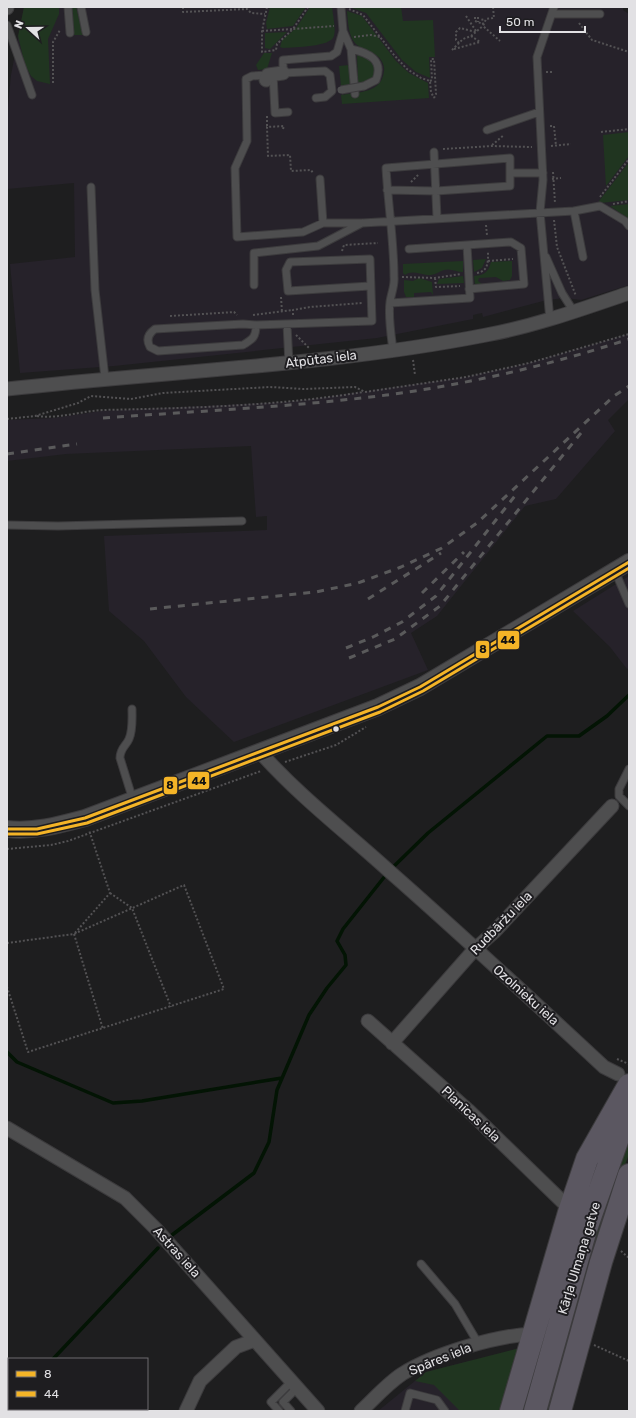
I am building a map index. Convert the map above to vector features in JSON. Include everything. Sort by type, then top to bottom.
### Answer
[{"type":"highway","points":[[511,1411],[532,1334],[570,1209],[588,1158],[623,1079]]},
{"type":"highway","name":"Kārļa Ulmaņa gatve","points":[[535,1411],[586,1229],[629,1108]]},
{"type":"highway","name":"Kārļa Ulmaņa gatve","points":[[560,1411],[601,1262],[629,1175]]},
{"type":"street","name":"Atpūtas iela","points":[[7,388],[105,378],[289,364],[411,348],[487,335],[550,320],[572,309],[629,293]]},
{"type":"street","points":[[7,829],[30,830],[54,827],[85,818],[378,707],[420,687],[629,562]]},
{"type":"street","name":"Ozolnieku iela","points":[[260,752],[345,834],[389,871],[604,1067],[623,1079]]},
{"type":"street","name":"Rudbāržu iela","points":[[392,1043],[474,950],[494,932],[616,802]]},
{"type":"street","name":"Planīcas iela","points":[[368,1021],[473,1114],[570,1209]]},
{"type":"street","name":"Astras iela","points":[[7,1128],[125,1198],[156,1229],[318,1411]]},
{"type":"street","points":[[236,1347],[240,1322]]},
{"type":"street","name":"Spāres iela","points":[[361,1411],[400,1375],[418,1365],[478,1343],[532,1334]]},
{"type":"street","points":[[186,1411],[200,1381],[236,1347],[256,1340]]},
{"type":"lane","points":[[68,7],[70,33]]},
{"type":"lane","points":[[81,7],[86,32]]},
{"type":"lane","points":[[550,320],[540,212],[543,173],[537,57],[554,7]]},
{"type":"lane","points":[[288,112],[275,113],[273,75],[283,60],[331,56],[337,52],[343,31],[344,8]]},
{"type":"lane","points":[[552,14],[600,14]]},
{"type":"lane","points":[[7,25],[32,95]]},
{"type":"lane","points":[[343,31],[351,49],[355,94]]},
{"type":"lane","points":[[316,98],[325,97],[332,91],[364,86],[376,80],[379,70],[378,64],[368,55],[351,49]]},
{"type":"lane","points":[[332,91],[331,79],[325,71],[252,76],[246,79],[247,142],[235,168],[237,237],[303,232],[324,223],[362,223],[574,211],[593,206],[600,206],[625,221],[629,226]]},
{"type":"lane","points":[[487,130],[539,112]]},
{"type":"lane","points":[[436,150],[437,218]]},
{"type":"lane","points":[[387,190],[436,191],[510,186],[510,158],[386,168],[387,190],[395,279],[390,303],[393,350]]},
{"type":"lane","points":[[510,173],[543,173]]},
{"type":"lane","points":[[316,178],[324,223]]},
{"type":"lane","points":[[91,187],[95,290],[105,378]]},
{"type":"lane","points":[[574,211],[583,257]]},
{"type":"lane","points":[[254,285],[254,253],[318,246],[338,237],[362,223]]},
{"type":"lane","points":[[409,248],[512,242],[521,248],[524,284],[469,287]]},
{"type":"lane","points":[[390,303],[470,298],[467,245]]},
{"type":"lane","points":[[544,252],[572,309]]},
{"type":"lane","points":[[256,325],[256,334],[254,339],[243,346],[158,351],[153,350],[148,340],[149,335],[155,329],[243,324],[256,325],[372,321],[370,259],[290,262],[286,270],[288,291],[370,286]]},
{"type":"lane","points":[[287,324],[289,364]]},
{"type":"lane","points":[[7,525],[66,526],[242,521]]},
{"type":"lane","points":[[615,571],[629,604]]},
{"type":"lane","points":[[132,709],[131,732],[129,739],[120,752],[120,758],[133,800]]},
{"type":"lane","points":[[629,769],[619,789],[616,802],[629,806]]},
{"type":"lane","points":[[420,1264],[455,1304],[478,1343]]},
{"type":"lane","points":[[279,1411],[271,1402],[294,1385]]},
{"type":"lane","points":[[291,1411],[283,1402],[294,1385]]},
{"type":"lane","points":[[405,1411],[410,1393],[437,1400],[445,1411]]},
{"type":"path","points":[[183,7],[183,12],[247,9],[251,13],[265,14]]},
{"type":"path","points":[[266,7],[262,31],[262,52],[276,50],[277,44],[292,29],[308,7]]},
{"type":"path","points":[[471,36],[480,42],[453,49],[459,43],[476,32],[483,25],[486,19],[494,18],[494,9],[497,7]]},
{"type":"path","points":[[344,8],[363,14],[394,56],[408,69],[421,78],[430,81]]},
{"type":"path","points":[[574,14],[592,40],[629,52]]},
{"type":"path","points":[[466,16],[476,32]]},
{"type":"path","points":[[476,17],[475,21],[483,25],[500,41]]},
{"type":"path","points":[[482,17],[483,25]]},
{"type":"path","points":[[262,31],[335,26]]},
{"type":"path","points":[[54,83],[53,42],[62,27]]},
{"type":"path","points":[[459,43],[455,37],[456,32],[460,28],[476,32]]},
{"type":"path","points":[[346,40],[358,36],[381,37]]},
{"type":"path","points":[[431,59],[434,59],[436,94],[434,98],[431,92],[430,81],[432,80],[431,59]]},
{"type":"path","points":[[540,126],[558,125]]},
{"type":"path","points":[[284,129],[284,126],[267,127],[268,156],[290,155],[291,171],[311,170],[316,178]]},
{"type":"path","points":[[554,126],[556,146]]},
{"type":"path","points":[[602,132],[629,128]]},
{"type":"path","points":[[436,150],[491,146],[541,147],[571,144]]},
{"type":"path","points":[[593,206],[629,159]]},
{"type":"path","points":[[553,212],[557,247],[579,303],[572,309]]},
{"type":"path","points":[[342,260],[342,246],[378,243]]},
{"type":"path","points":[[488,261],[522,258]]},
{"type":"path","points":[[435,278],[436,287],[469,287]]},
{"type":"path","points":[[250,315],[293,310]]},
{"type":"path","points":[[170,316],[234,312],[239,316],[243,316]]},
{"type":"path","points":[[35,416],[53,418],[101,410],[287,402],[365,392],[466,377],[529,363],[629,334]]},
{"type":"path","points":[[411,348],[415,374]]},
{"type":"path","points":[[7,419],[35,416],[78,403],[91,396],[131,399],[163,393],[270,387],[304,389],[355,387],[365,392]]},
{"type":"path","points":[[85,818],[110,893],[132,908],[171,1007]]},
{"type":"path","points":[[7,943],[74,934],[184,885],[224,989],[28,1052],[7,987]]},
{"type":"path","points":[[74,934],[110,893]]},
{"type":"path","points":[[74,934],[103,1029]]},
{"type":"path","points":[[620,1250],[629,1258]]},
{"type":"path","points":[[593,1344],[629,1361]]},
{"type":"shaded area","points":[[24,7],[623,7],[623,10],[629,14],[629,285],[581,300],[565,298],[547,300],[483,317],[482,313],[473,315],[473,319],[377,338],[114,366],[20,373],[10,264],[75,257],[74,183],[7,189],[7,117],[11,75]]},
{"type":"shaded area","points":[[629,334],[629,399],[608,420],[615,431],[556,499],[525,506],[437,616],[411,633],[428,670],[234,742],[186,697],[144,641],[109,611],[104,536],[267,530],[267,516],[256,517],[251,446],[66,454],[7,461],[7,420],[53,418],[101,411],[287,402],[319,398],[466,377],[529,363]]},
{"type":"shaded area","points":[[629,576],[629,668],[627,669],[610,647],[573,611]]},
{"type":"shaded area","points":[[469,1361],[496,1411],[378,1411],[426,1372]]},
{"type":"green space","points":[[24,7],[59,7],[59,14],[48,39],[50,84],[37,81],[31,76],[25,65],[18,36]]},
{"type":"green space","points":[[71,7],[76,7],[83,35],[73,35]]},
{"type":"green space","points":[[270,7],[306,7],[293,26],[267,29],[266,23]]},
{"type":"green space","points":[[310,7],[332,7],[335,29],[334,36],[331,40],[312,46],[280,47],[282,40],[296,28]]},
{"type":"green space","points":[[349,7],[401,7],[403,21],[433,20],[435,57],[429,57],[430,78],[416,72],[402,60],[366,13]]},
{"type":"green space","points":[[347,11],[362,16],[396,61],[409,73],[428,83],[429,98],[342,104],[341,95],[362,92],[379,84],[384,69],[384,66],[378,56],[360,47],[353,40],[349,28]]},
{"type":"green space","points":[[287,32],[270,49],[265,48],[265,33]]},
{"type":"green space","points":[[264,53],[272,53],[267,69],[258,70],[256,65]]},
{"type":"green space","points":[[357,55],[368,59],[375,67],[375,75],[368,81],[358,83]]},
{"type":"green space","points":[[349,65],[351,84],[341,86],[339,66]]},
{"type":"green space","points":[[629,132],[629,156],[606,186],[603,135]]},
{"type":"green space","points":[[629,162],[629,200],[600,203],[599,201]]},
{"type":"green space","points":[[629,204],[629,219],[610,206]]},
{"type":"green space","points":[[486,259],[482,268],[474,272],[473,260]]},
{"type":"green space","points":[[463,261],[463,272],[449,269],[429,275],[413,273],[405,275],[403,273],[403,264]]},
{"type":"green space","points":[[512,261],[512,276],[510,280],[503,281],[496,277],[479,278],[478,281],[482,284],[475,285],[474,276],[485,273],[491,262]]},
{"type":"green space","points":[[463,276],[464,283],[437,284],[439,279]]},
{"type":"green space","points":[[419,278],[432,282],[433,295],[431,292],[414,293],[414,297],[406,297],[404,292],[404,280],[413,281]]},
{"type":"green space","points":[[629,1126],[629,1154],[613,1197],[552,1411],[543,1411],[579,1283]]},
{"type":"green space","points":[[520,1348],[503,1411],[460,1411],[434,1385],[415,1381],[426,1372]]},
{"type":"waterway","points":[[172,1235],[254,1173],[269,1142],[277,1090],[309,1015],[327,988],[346,965],[345,955],[337,941],[343,929],[389,871],[428,833],[547,736],[579,736],[607,716],[629,695]]},
{"type":"waterway","points":[[7,1052],[17,1062],[113,1103],[142,1101],[282,1078]]},
{"type":"waterway","points":[[54,1358],[158,1248]]},
{"type":"railway","points":[[103,418],[316,403],[418,391],[510,373],[629,339]]},
{"type":"railway","points":[[150,609],[316,592],[358,583],[401,567],[442,548],[477,523],[614,396],[629,386]]},
{"type":"railway","points":[[349,658],[395,639],[440,606],[581,433]]},
{"type":"railway","points":[[7,454],[77,444]]},
{"type":"railway","points":[[346,648],[373,637],[402,622],[436,596],[518,492]]},
{"type":"railway","points":[[422,593],[464,552]]},
{"type":"railway","points":[[368,599],[441,553]]},
{"type":"transit line","name":"8","points":[[7,829],[37,829],[85,818],[378,707],[420,687],[629,562]]},
{"type":"transit line","name":"44","points":[[7,834],[37,834],[87,823],[380,712],[423,691],[629,568]]}]
